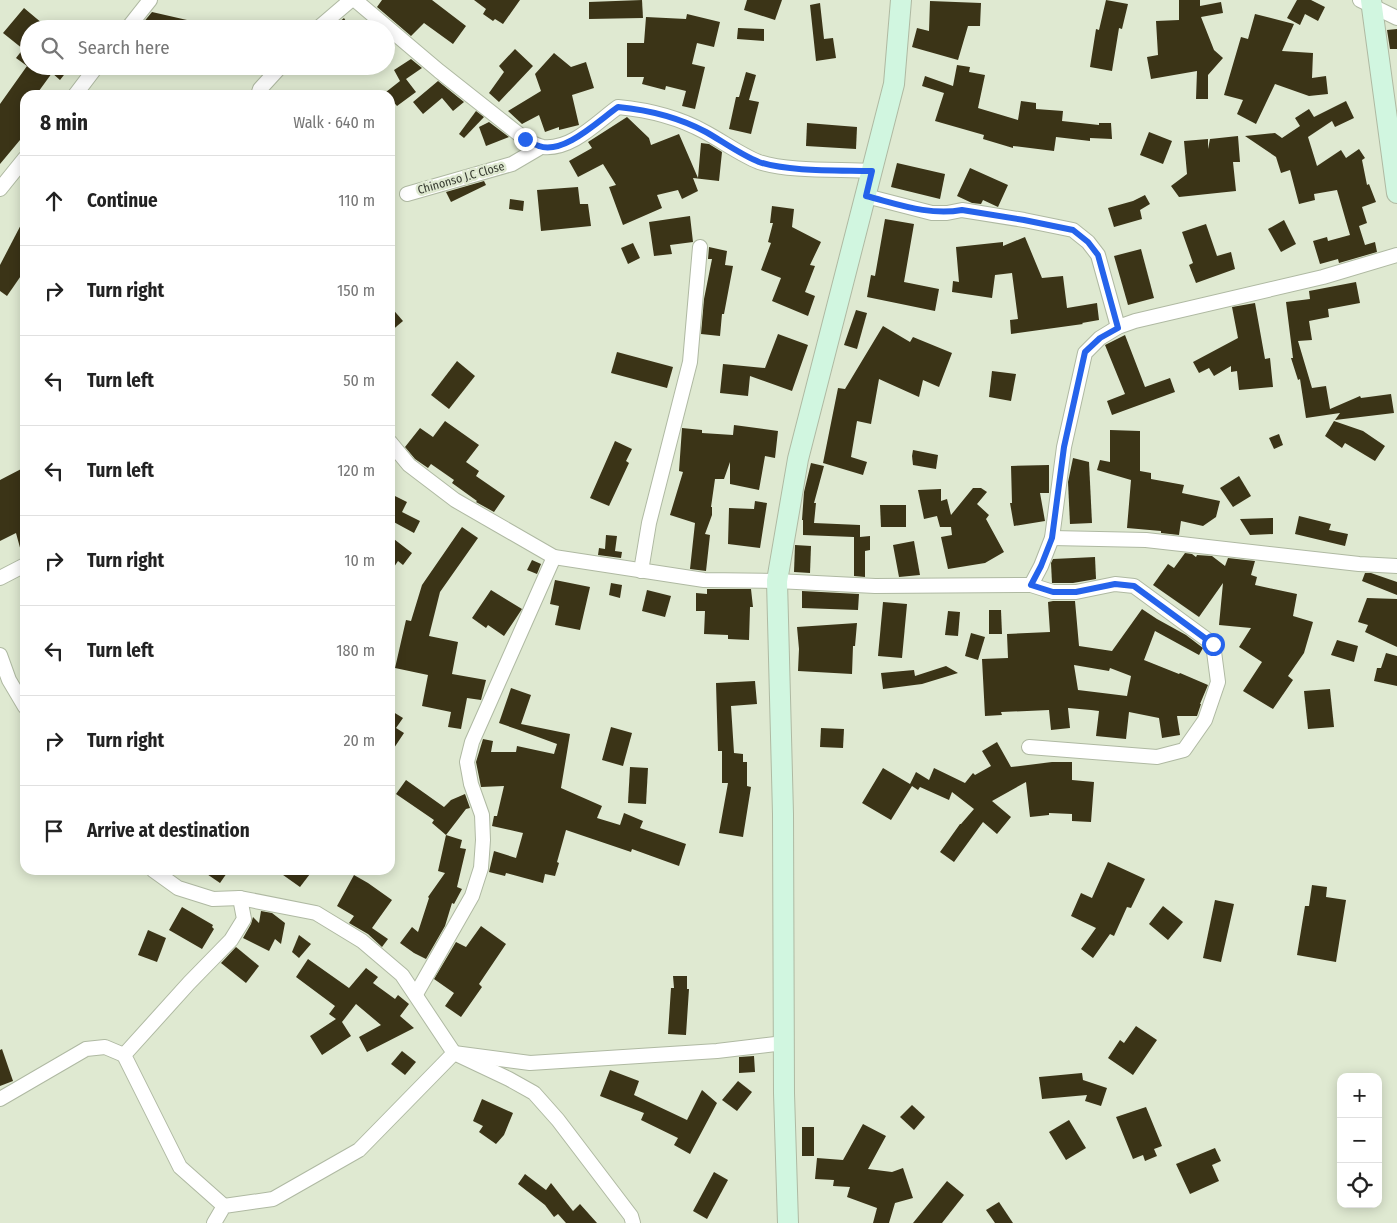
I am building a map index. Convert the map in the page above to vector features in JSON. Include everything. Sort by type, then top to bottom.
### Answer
[{"type":"street","points":[[134,20],[150,0]]},
{"type":"street","points":[[328,20],[351,0]]},
{"type":"street","points":[[355,0],[379,20]]},
{"type":"street","points":[[788,1223],[784,1043],[783,814],[777,581],[798,458],[894,84],[903,0]]},
{"type":"street","points":[[1368,2],[1397,18]]},
{"type":"street","points":[[1368,2],[1397,193]]},
{"type":"street","points":[[395,34],[525,139],[541,147],[557,147],[584,134],[618,107],[643,109],[674,118],[704,131],[758,162],[788,168],[872,171]]},
{"type":"street","points":[[79,90],[90,75]]},
{"type":"street","points":[[260,90],[273,75]]},
{"type":"street","name":"Chinonso J.C Close","points":[[407,194],[512,164],[541,147]]},
{"type":"street","points":[[0,189],[20,164]]},
{"type":"street","points":[[866,196],[932,212],[947,213],[962,210],[1073,230],[1088,242],[1098,255],[1118,328]]},
{"type":"street","points":[[641,571],[649,523],[690,362],[700,247]]},
{"type":"street","points":[[1031,585],[1052,538],[1064,447],[1085,352],[1100,338],[1135,321],[1323,277],[1397,255]]},
{"type":"street","points":[[395,448],[409,465],[455,500],[554,557],[704,580],[777,581],[875,586],[1031,585],[1053,592],[1076,592],[1115,584],[1134,586],[1213,644],[1218,682],[1205,720],[1184,750],[1157,756],[1029,747]]},
{"type":"street","points":[[1052,538],[1146,540],[1359,564],[1397,566]]},
{"type":"street","points":[[416,994],[472,896],[481,868],[482,815],[471,784],[467,762],[470,749],[554,557]]},
{"type":"street","points":[[0,578],[20,568]]},
{"type":"street","points":[[0,655],[9,680],[20,699]]},
{"type":"street","points":[[160,875],[178,888],[213,899],[240,898],[316,914],[362,941],[402,975],[454,1053],[509,1078],[534,1093],[558,1120],[619,1200],[631,1216],[633,1223]]},
{"type":"street","points":[[124,1055],[189,982],[231,940],[244,919],[240,898]]},
{"type":"street","points":[[454,1053],[530,1063],[717,1051],[784,1043]]},
{"type":"street","points":[[0,1100],[86,1049],[106,1047],[124,1055],[180,1167],[224,1206],[273,1199],[359,1150],[454,1053]]},
{"type":"street","points":[[214,1223],[224,1206]]},
{"type":"building","points":[[382,0],[432,0],[466,26],[453,44],[424,23],[411,36],[395,22],[395,20],[392,20],[377,7]]},
{"type":"building","points":[[474,0],[520,0],[503,24],[495,19],[493,21],[483,14],[486,9]]},
{"type":"building","points":[[642,0],[643,18],[589,19],[589,2]]},
{"type":"building","points":[[747,0],[782,0],[775,20],[744,10]]},
{"type":"building","points":[[1106,0],[1128,4],[1122,29],[1119,28],[1112,71],[1090,67],[1096,29],[1099,30]]},
{"type":"building","points":[[1179,0],[1200,0],[1200,6],[1221,2],[1223,13],[1201,17],[1214,50],[1223,58],[1208,75],[1208,99],[1196,99],[1197,71],[1151,79],[1147,57],[1158,55],[1156,21],[1179,20]]},
{"type":"building","points":[[1297,0],[1311,0],[1325,7],[1318,21],[1305,14],[1300,25],[1287,18]]},
{"type":"building","points":[[930,1],[981,3],[980,26],[968,26],[958,60],[912,47],[917,28],[929,31]]},
{"type":"building","points":[[820,3],[824,39],[833,38],[836,58],[816,61],[810,5]]},
{"type":"building","points":[[24,8],[38,20],[20,20],[20,47],[3,33]]},
{"type":"building","points":[[152,12],[187,20],[145,20]]},
{"type":"building","points":[[687,14],[720,22],[714,47],[697,43],[692,64],[705,67],[695,109],[682,106],[686,91],[666,86],[665,90],[642,84],[644,77],[627,77],[627,43],[644,43],[646,17],[686,19]]},
{"type":"building","points":[[1255,14],[1294,24],[1282,51],[1313,53],[1312,78],[1326,76],[1328,94],[1309,96],[1275,84],[1256,124],[1237,114],[1243,100],[1224,95],[1241,37],[1248,39]]},
{"type":"building","points":[[738,28],[764,29],[764,41],[737,39]]},
{"type":"building","points":[[1397,29],[1397,49],[1390,49],[1387,30]]},
{"type":"building","points":[[515,49],[533,66],[499,102],[489,93],[504,72],[499,66]]},
{"type":"building","points":[[20,53],[20,61],[16,58]]},
{"type":"building","points":[[554,53],[571,67],[586,62],[594,88],[572,95],[579,125],[559,130],[559,127],[545,132],[539,115],[522,124],[508,111],[541,91],[535,74]]},
{"type":"building","points":[[411,59],[422,68],[406,79],[416,92],[397,106],[395,104],[395,90],[389,90],[400,81],[395,69]]},
{"type":"building","points":[[957,65],[970,67],[969,72],[985,75],[978,108],[1018,120],[1021,101],[1036,103],[1036,109],[1063,111],[1062,121],[1099,125],[1099,123],[1111,123],[1112,139],[1090,138],[1090,141],[1056,137],[1054,151],[1013,146],[1013,148],[983,139],[984,135],[935,121],[944,93],[922,86],[925,76],[953,86]]},
{"type":"building","points":[[746,72],[756,75],[749,100],[759,102],[751,134],[729,129],[736,97],[739,97]]},
{"type":"building","points":[[21,75],[51,75],[40,90],[20,90],[20,140],[0,164],[0,104]]},
{"type":"building","points":[[54,75],[64,75],[60,80]]},
{"type":"building","points":[[438,81],[464,102],[453,111],[442,98],[423,114],[413,102]]},
{"type":"building","points":[[1346,101],[1354,118],[1335,127],[1332,121],[1308,137],[1317,166],[1341,150],[1346,158],[1359,149],[1365,158],[1362,160],[1367,185],[1369,184],[1376,202],[1362,207],[1367,223],[1359,226],[1365,245],[1375,242],[1377,252],[1339,263],[1338,259],[1320,264],[1313,241],[1327,237],[1328,241],[1350,235],[1337,190],[1314,194],[1315,200],[1299,204],[1290,170],[1281,173],[1276,157],[1245,136],[1275,133],[1282,138],[1300,126],[1295,118],[1309,109],[1314,117]]},
{"type":"building","points":[[476,111],[484,117],[464,138],[459,134]]},
{"type":"building","points":[[627,117],[649,138],[651,145],[679,134],[698,178],[701,143],[709,144],[722,152],[719,181],[693,178],[698,191],[682,199],[678,190],[657,195],[662,208],[623,225],[609,187],[616,185],[603,164],[578,177],[569,161],[592,148],[588,142]]},
{"type":"building","points":[[489,122],[509,137],[486,146],[479,127]]},
{"type":"building","points":[[807,123],[857,127],[856,149],[806,146]]},
{"type":"building","points":[[1149,132],[1172,141],[1163,164],[1140,155]]},
{"type":"building","points":[[1238,136],[1240,162],[1233,162],[1236,191],[1179,197],[1171,186],[1187,174],[1184,141],[1208,139],[1208,149],[1210,139]]},
{"type":"building","points":[[897,163],[945,174],[940,199],[891,187]]},
{"type":"building","points":[[970,168],[1008,185],[998,207],[983,200],[981,204],[972,203],[957,196]]},
{"type":"building","points":[[484,181],[486,185],[451,202],[446,192]]},
{"type":"building","points":[[578,187],[580,204],[588,204],[591,226],[541,231],[537,190]]},
{"type":"building","points":[[1145,195],[1150,204],[1140,210],[1142,219],[1114,227],[1108,208],[1133,201]]},
{"type":"building","points":[[510,199],[524,201],[523,211],[509,209]]},
{"type":"building","points":[[772,206],[794,209],[792,227],[821,242],[810,265],[815,266],[805,292],[815,296],[808,316],[772,301],[781,278],[761,270],[771,243],[768,242],[773,223],[770,223]]},
{"type":"building","points":[[690,216],[693,242],[670,245],[672,254],[654,256],[649,222]]},
{"type":"building","points":[[885,219],[914,224],[904,282],[939,289],[935,311],[867,297],[871,275],[875,276]]},
{"type":"building","points":[[1284,220],[1296,244],[1281,252],[1268,229]]},
{"type":"building","points":[[1206,224],[1217,256],[1231,252],[1235,269],[1196,283],[1189,265],[1193,263],[1182,232]]},
{"type":"building","points":[[20,227],[20,277],[7,296],[0,291],[0,265]]},
{"type":"building","points":[[1025,237],[1042,278],[1063,276],[1067,308],[1097,303],[1099,320],[1011,334],[1010,320],[1018,319],[1012,273],[995,275],[992,298],[952,292],[953,281],[959,282],[956,247],[1003,242],[1003,246]]},
{"type":"building","points":[[633,243],[640,258],[628,264],[621,248]]},
{"type":"building","points":[[709,247],[727,251],[725,265],[733,266],[724,314],[722,314],[720,336],[701,334],[704,299],[712,259],[708,259]]},
{"type":"building","points":[[1141,249],[1154,298],[1128,305],[1114,256]]},
{"type":"building","points":[[1356,282],[1360,303],[1328,309],[1329,317],[1309,321],[1312,340],[1298,341],[1312,388],[1326,386],[1330,409],[1360,396],[1361,398],[1391,394],[1394,413],[1335,420],[1340,413],[1306,418],[1300,379],[1298,380],[1291,358],[1293,358],[1286,302],[1310,299],[1309,291]]},
{"type":"building","points":[[1255,303],[1265,359],[1270,358],[1273,387],[1239,390],[1237,371],[1231,372],[1231,366],[1214,376],[1209,368],[1199,373],[1193,362],[1238,338],[1232,307]]},
{"type":"building","points":[[856,310],[867,313],[857,349],[844,345]]},
{"type":"building","points":[[395,312],[403,321],[395,328]]},
{"type":"building","points":[[883,326],[910,342],[913,337],[952,353],[939,387],[923,380],[919,397],[879,379],[871,424],[857,421],[851,457],[867,462],[863,475],[823,463],[838,388],[845,389]]},
{"type":"building","points":[[778,334],[808,345],[792,391],[750,376],[748,396],[720,393],[723,364],[765,368]]},
{"type":"building","points":[[1125,335],[1145,387],[1170,378],[1175,392],[1112,415],[1107,401],[1125,394],[1105,345]]},
{"type":"building","points":[[617,352],[673,367],[667,388],[611,373]]},
{"type":"building","points":[[457,361],[475,376],[449,409],[431,395]]},
{"type":"building","points":[[992,371],[1016,374],[1011,401],[989,397]]},
{"type":"building","points":[[445,421],[479,445],[466,462],[479,471],[476,476],[505,496],[494,512],[476,502],[452,483],[454,480],[431,464],[428,468],[415,459],[405,447],[420,428],[433,437]]},
{"type":"building","points":[[1334,421],[1363,431],[1385,446],[1375,461],[1345,443],[1342,448],[1325,436]]},
{"type":"building","points":[[734,425],[778,431],[775,458],[765,456],[759,490],[730,484],[730,462],[724,479],[715,479],[711,507],[712,515],[705,534],[710,535],[706,571],[690,569],[695,523],[670,515],[683,472],[679,471],[682,428],[702,430],[702,433],[733,435]]},
{"type":"building","points":[[1110,430],[1140,431],[1140,471],[1151,473],[1151,479],[1184,485],[1182,493],[1220,501],[1216,517],[1203,526],[1181,521],[1179,535],[1161,533],[1161,531],[1127,528],[1131,480],[1097,470],[1100,460],[1110,462]]},
{"type":"building","points":[[1279,434],[1283,445],[1274,449],[1269,438]]},
{"type":"building","points":[[615,441],[632,449],[626,461],[629,463],[609,506],[590,498]]},
{"type":"building","points":[[913,450],[938,455],[936,469],[913,465]]},
{"type":"building","points":[[1073,458],[1089,462],[1092,523],[1070,524],[1068,482]]},
{"type":"building","points":[[811,463],[824,466],[814,503],[816,503],[814,523],[860,525],[860,537],[870,536],[870,550],[865,551],[865,577],[854,576],[854,537],[803,535],[804,492]]},
{"type":"building","points":[[1049,465],[1049,493],[1040,493],[1045,521],[1014,526],[1010,503],[1012,503],[1011,466]]},
{"type":"building","points":[[20,470],[20,548],[16,533],[0,541],[0,480]]},
{"type":"building","points":[[1239,476],[1251,496],[1233,507],[1220,488]]},
{"type":"building","points":[[973,488],[981,488],[987,492],[977,504],[989,515],[986,519],[1004,552],[985,563],[948,569],[941,537],[952,535],[951,527],[940,527],[937,516],[924,519],[918,490],[941,489],[941,501],[947,499],[951,515]]},
{"type":"building","points":[[395,496],[407,502],[402,512],[420,521],[414,533],[395,523]]},
{"type":"building","points":[[755,501],[767,503],[760,548],[728,544],[729,508],[754,509]]},
{"type":"building","points":[[880,505],[906,505],[906,527],[881,527]]},
{"type":"building","points":[[1299,516],[1331,524],[1329,530],[1348,534],[1345,546],[1295,534]]},
{"type":"building","points":[[1273,518],[1273,534],[1250,535],[1240,519]]},
{"type":"building","points":[[462,527],[478,538],[440,592],[429,636],[458,642],[452,674],[486,680],[481,700],[467,698],[461,729],[448,727],[451,712],[422,706],[428,675],[395,668],[406,620],[411,621],[422,585]]},
{"type":"building","points":[[606,535],[617,536],[615,551],[622,552],[621,558],[598,555],[599,548],[605,549]]},
{"type":"building","points":[[395,540],[412,553],[403,565],[398,561],[395,566]]},
{"type":"building","points":[[914,541],[920,575],[899,577],[893,545]]},
{"type":"building","points":[[795,545],[811,546],[810,573],[794,572]]},
{"type":"building","points":[[1185,553],[1196,557],[1197,555],[1212,556],[1225,566],[1228,558],[1255,561],[1251,575],[1257,577],[1255,585],[1297,594],[1293,616],[1313,622],[1304,653],[1288,676],[1293,680],[1273,709],[1243,691],[1262,662],[1239,647],[1251,628],[1219,625],[1223,583],[1199,617],[1153,585],[1168,564],[1174,568]]},
{"type":"building","points":[[1095,557],[1096,579],[1073,583],[1052,583],[1051,563],[1053,559]]},
{"type":"building","points":[[532,560],[541,564],[537,574],[527,570]]},
{"type":"building","points":[[1365,573],[1371,573],[1397,582],[1397,595],[1362,581]]},
{"type":"building","points":[[555,580],[590,587],[580,630],[555,625],[559,606],[550,604]]},
{"type":"building","points":[[611,583],[622,585],[620,598],[609,595]]},
{"type":"building","points":[[707,589],[751,589],[753,607],[750,607],[749,640],[728,639],[728,635],[704,634],[705,611],[696,611],[696,593],[707,594]]},
{"type":"building","points":[[491,590],[522,609],[504,636],[488,625],[486,628],[472,618]]},
{"type":"building","points":[[647,590],[671,596],[665,617],[642,611]]},
{"type":"building","points":[[802,591],[859,594],[858,610],[802,608]]},
{"type":"building","points":[[1367,598],[1397,599],[1397,647],[1365,632],[1368,625],[1358,622]]},
{"type":"building","points":[[1075,601],[1079,646],[1112,651],[1142,609],[1186,635],[1203,648],[1199,655],[1155,631],[1144,660],[1208,685],[1197,716],[1177,716],[1180,735],[1162,738],[1159,718],[1129,712],[1126,739],[1096,736],[1099,711],[1068,708],[1070,728],[1051,730],[1049,710],[1001,712],[1002,715],[985,716],[982,659],[1008,658],[1007,634],[1050,632],[1048,602]],"holes":[[[1074,665],[1109,671],[1110,668],[1131,676],[1127,696],[1078,690]]]},
{"type":"building","points":[[883,602],[907,604],[902,658],[878,656]]},
{"type":"building","points":[[989,610],[1001,610],[1002,634],[989,634]]},
{"type":"building","points":[[948,611],[960,612],[958,636],[945,635]]},
{"type":"building","points":[[857,623],[855,646],[853,646],[852,674],[798,671],[797,627]]},
{"type":"building","points":[[971,633],[985,637],[978,660],[965,656]]},
{"type":"building","points":[[1337,640],[1358,646],[1354,662],[1331,655]]},
{"type":"building","points":[[1386,653],[1397,656],[1397,686],[1374,681],[1377,668],[1381,668]]},
{"type":"building","points":[[946,666],[958,673],[922,684],[883,689],[881,673],[914,670],[915,676]]},
{"type":"building","points":[[755,681],[757,704],[731,706],[734,753],[743,754],[743,762],[747,762],[747,786],[751,787],[743,837],[719,833],[728,783],[722,783],[722,751],[718,751],[716,683]]},
{"type":"building","points":[[511,688],[531,695],[521,724],[570,734],[561,788],[602,806],[597,818],[620,825],[624,813],[643,821],[640,828],[686,844],[679,866],[632,849],[631,852],[566,830],[555,876],[545,874],[543,883],[506,873],[505,876],[489,872],[494,851],[516,858],[523,833],[492,826],[494,816],[497,816],[504,786],[481,787],[476,762],[483,739],[493,741],[491,752],[516,752],[517,746],[554,754],[557,744],[499,723]]},
{"type":"building","points":[[1330,689],[1334,727],[1308,729],[1304,691]]},
{"type":"building","points":[[395,713],[403,718],[396,728],[404,733],[395,746]]},
{"type":"building","points":[[611,727],[632,733],[623,766],[602,760]]},
{"type":"building","points":[[821,728],[844,729],[843,748],[820,747]]},
{"type":"building","points":[[997,742],[1011,767],[1052,762],[1072,762],[1072,780],[1094,782],[1091,822],[1072,821],[1072,814],[1049,813],[1049,815],[1030,817],[1026,782],[992,801],[1011,817],[997,834],[983,822],[954,862],[940,852],[960,824],[974,809],[952,792],[949,800],[920,787],[918,790],[912,786],[891,820],[862,803],[883,768],[910,784],[916,772],[929,780],[934,768],[965,783],[973,773],[975,775],[991,766],[982,751]]},
{"type":"building","points":[[630,767],[648,768],[646,804],[628,803]]},
{"type":"building","points":[[406,780],[444,807],[451,800],[465,794],[470,808],[466,809],[446,835],[432,823],[434,820],[396,794]]},
{"type":"building","points":[[446,835],[462,840],[460,848],[466,849],[457,887],[462,889],[454,904],[452,903],[445,926],[426,959],[400,943],[412,927],[418,932],[428,897],[445,873],[438,871]]},
{"type":"building","points":[[1108,862],[1145,879],[1131,908],[1127,907],[1114,936],[1110,934],[1093,958],[1081,949],[1096,928],[1071,916],[1081,893],[1092,898]]},
{"type":"building","points":[[208,875],[226,875],[220,883]]},
{"type":"building","points":[[283,875],[309,875],[300,887]]},
{"type":"building","points":[[354,875],[392,900],[372,928],[388,939],[382,947],[368,934],[349,923],[354,916],[337,906]]},
{"type":"building","points":[[1312,885],[1327,887],[1326,897],[1346,900],[1336,962],[1297,955],[1305,906],[1309,906]]},
{"type":"building","points":[[1215,900],[1234,904],[1221,962],[1203,958]]},
{"type":"building","points":[[1163,906],[1183,922],[1168,940],[1149,924]]},
{"type":"building","points":[[182,907],[213,925],[214,929],[202,949],[169,930]]},
{"type":"building","points":[[261,911],[272,913],[285,923],[281,944],[275,939],[269,951],[243,938],[253,917],[259,923]]},
{"type":"building","points":[[481,926],[506,944],[479,984],[482,987],[461,1017],[445,1006],[454,993],[434,979],[456,942],[466,947]]},
{"type":"building","points":[[148,930],[166,938],[157,962],[138,955]]},
{"type":"building","points":[[299,935],[311,944],[299,958],[292,952]]},
{"type":"building","points":[[236,947],[259,966],[246,983],[221,963]]},
{"type":"building","points":[[308,959],[349,988],[366,968],[378,977],[373,983],[395,999],[398,995],[409,1004],[400,1016],[414,1028],[367,1052],[359,1037],[381,1025],[356,1004],[342,1022],[351,1036],[322,1055],[310,1036],[336,1019],[329,1014],[335,1006],[296,977]]},
{"type":"building","points":[[673,976],[687,976],[687,989],[689,989],[686,1035],[668,1034],[671,988],[674,988]]},
{"type":"building","points":[[1136,1026],[1157,1040],[1133,1075],[1108,1058],[1120,1040],[1124,1043]]},
{"type":"building","points":[[2,1049],[13,1081],[0,1086],[0,1050]]},
{"type":"building","points":[[402,1051],[416,1062],[405,1075],[391,1064]]},
{"type":"building","points":[[754,1056],[755,1072],[739,1073],[739,1057]]},
{"type":"building","points":[[610,1070],[639,1081],[634,1095],[687,1120],[702,1090],[717,1103],[690,1154],[674,1145],[678,1138],[641,1120],[644,1113],[600,1096]]},
{"type":"building","points":[[1082,1073],[1083,1080],[1107,1088],[1101,1106],[1085,1101],[1087,1095],[1042,1099],[1039,1077]]},
{"type":"building","points":[[738,1081],[752,1092],[737,1111],[722,1100]]},
{"type":"building","points":[[482,1099],[513,1113],[504,1135],[496,1144],[479,1132],[483,1126],[473,1121]]},
{"type":"building","points":[[912,1105],[925,1117],[914,1130],[900,1117]]},
{"type":"building","points":[[1146,1107],[1162,1146],[1154,1149],[1157,1156],[1145,1161],[1143,1155],[1133,1159],[1116,1117]]},
{"type":"building","points":[[1069,1120],[1086,1148],[1066,1160],[1049,1132]]},
{"type":"building","points":[[863,1124],[886,1136],[868,1169],[892,1172],[903,1168],[913,1198],[895,1203],[889,1223],[873,1223],[877,1208],[847,1197],[850,1187],[833,1186],[834,1180],[815,1179],[817,1158],[843,1160]]},
{"type":"building","points":[[802,1127],[814,1127],[814,1156],[802,1156]]},
{"type":"building","points":[[1215,1148],[1221,1161],[1212,1165],[1219,1181],[1190,1194],[1176,1164]]},
{"type":"building","points":[[714,1172],[728,1180],[707,1219],[693,1211]]},
{"type":"building","points":[[525,1174],[546,1190],[551,1183],[573,1211],[580,1204],[597,1223],[566,1223],[558,1214],[554,1217],[545,1205],[518,1184]]},
{"type":"building","points":[[947,1181],[964,1195],[942,1223],[913,1223]]},
{"type":"building","points":[[999,1202],[1013,1223],[995,1223],[986,1210]]},
{"type":"route","points":[[525,139],[541,147],[557,147],[584,134],[618,107],[643,109],[674,118],[704,131],[758,162],[788,168],[872,171],[866,196],[932,212],[947,213],[962,210],[1073,230],[1088,242],[1098,255],[1118,328],[1100,338],[1085,352],[1064,447],[1052,538],[1031,585],[1053,592],[1076,592],[1115,584],[1134,586],[1213,644]]}]
